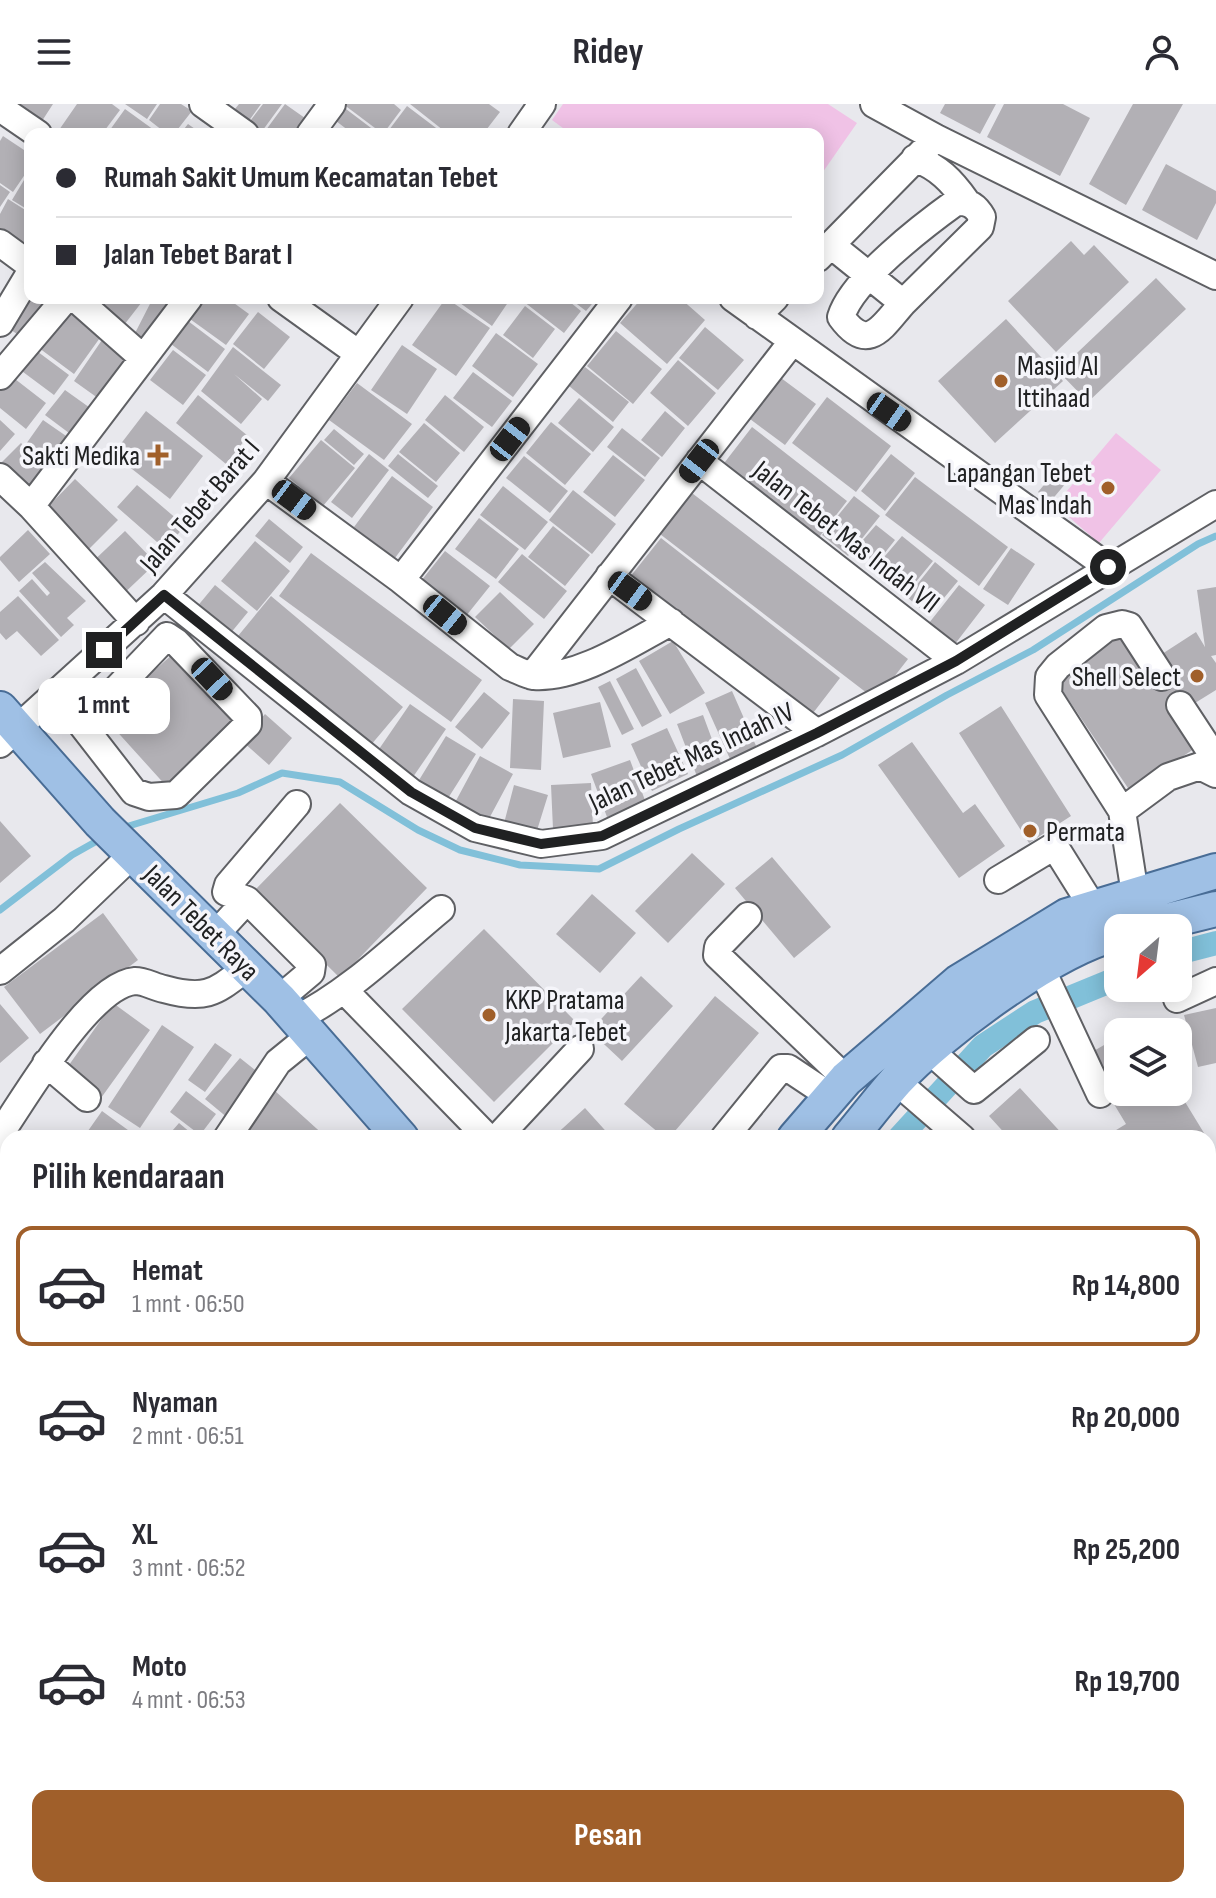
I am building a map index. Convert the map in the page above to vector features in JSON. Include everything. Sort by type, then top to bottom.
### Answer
[{"type":"main road","name":"Jalan Tebet Raya","points":[[6,728],[248,967],[394,1130]]},
{"type":"main road","points":[[802,1130],[838,1087],[959,982],[1080,911],[1216,871]]},
{"type":"main road","points":[[1192,915],[1216,909]]},
{"type":"main road","points":[[1080,911],[1081,947]]},
{"type":"main road","points":[[858,1130],[906,1089],[928,1049],[1052,992],[1081,947],[1104,937]]},
{"type":"street","points":[[203,104],[237,128]]},
{"type":"street","points":[[314,128],[332,104]]},
{"type":"street","points":[[526,128],[542,104]]},
{"type":"street","points":[[874,104],[901,110],[936,138],[1216,276]]},
{"type":"street","points":[[0,108],[29,128]]},
{"type":"street","points":[[903,303],[869,275],[825,252],[936,138]]},
{"type":"street","points":[[915,158],[936,167],[966,201],[977,208],[982,217],[980,227],[876,334],[867,336],[848,326],[841,317],[844,308],[869,275],[944,211],[956,202],[966,201]]},
{"type":"street","points":[[0,243],[24,261]]},
{"type":"street","points":[[0,323],[24,283]]},
{"type":"street","points":[[0,376],[61,304]]},
{"type":"street","points":[[82,304],[143,358]]},
{"type":"street","points":[[31,506],[184,304]]},
{"type":"street","points":[[289,304],[359,354]]},
{"type":"street","name":"Jalan Tebet Barat I","points":[[6,728],[104,650],[164,595],[266,481],[396,304]]},
{"type":"street","points":[[401,580],[614,304]]},
{"type":"street","points":[[766,307],[792,342],[1108,567]]},
{"type":"street","points":[[532,676],[792,342]]},
{"type":"street","name":"Jalan Tebet Mas Indah VII","points":[[699,461],[956,661]]},
{"type":"street","points":[[0,477],[31,506],[136,622]]},
{"type":"street","points":[[266,481],[401,580],[510,667],[532,676],[563,673],[597,660],[671,622]]},
{"type":"street","name":"Jalan Tebet Mas Indah IV","points":[[164,595],[411,792],[475,828],[541,844],[602,836],[817,733],[956,661],[1216,504]]},
{"type":"street","points":[[609,576],[817,733]]},
{"type":"street","points":[[1135,894],[1122,811],[1048,695],[1049,677],[1058,666],[1106,628],[1122,624],[1129,626],[1162,677]]},
{"type":"street","points":[[167,636],[248,717],[248,724],[176,795],[149,797],[134,792],[82,725],[127,677],[167,636]]},
{"type":"street","points":[[104,650],[127,677]]},
{"type":"street","points":[[1180,705],[1216,760]]},
{"type":"street","points":[[1122,811],[1168,777],[1200,766],[1216,774]]},
{"type":"street","points":[[232,1130],[278,1062],[312,965],[247,900],[226,892],[228,885],[297,804]]},
{"type":"street","points":[[0,971],[100,888],[117,839]]},
{"type":"street","points":[[998,880],[1051,848],[1057,850],[1080,911]]},
{"type":"street","points":[[215,935],[247,900]]},
{"type":"street","points":[[295,1018],[344,990],[441,909]]},
{"type":"street","points":[[748,916],[718,947],[717,955],[838,1087]]},
{"type":"street","points":[[3,1130],[63,1040],[109,992],[127,983],[145,982],[163,989],[205,995],[220,989],[248,967]]},
{"type":"street","points":[[1192,992],[1216,981]]},
{"type":"street","points":[[344,990],[480,1130]]},
{"type":"street","points":[[1052,992],[1100,1094]]},
{"type":"street","points":[[928,1049],[974,1090],[1036,1040]]},
{"type":"street","points":[[504,1130],[580,1049]]},
{"type":"street","points":[[46,1063],[87,1098]]},
{"type":"street","points":[[731,1130],[781,1068],[838,1087]]},
{"type":"street","points":[[906,1089],[952,1130]]},
{"type":"shaded area","points":[[563,104],[828,104],[857,123],[824,170],[824,128],[563,128],[552,120]]},
{"type":"shaded area","name":"Lapangan Tebet Mas Indah","points":[[1116,433],[1161,470],[1099,543],[1055,505]]},
{"type":"building","points":[[17,104],[53,104],[42,121]]},
{"type":"building","points":[[77,104],[112,104],[120,110],[106,128],[60,128]]},
{"type":"building","points":[[125,104],[157,104],[147,119]]},
{"type":"building","points":[[160,104],[181,104],[192,111],[179,128],[159,128],[149,120]]},
{"type":"building","points":[[239,104],[261,104],[245,126],[230,115]]},
{"type":"building","points":[[263,104],[282,104],[264,128],[247,125]]},
{"type":"building","points":[[285,104],[312,123],[308,128],[267,128]]},
{"type":"building","points":[[343,104],[394,104],[401,110],[388,128],[375,128]]},
{"type":"building","points":[[410,104],[489,104],[500,112],[488,128],[440,128]]},
{"type":"building","points":[[945,104],[996,104],[980,134],[940,113]]},
{"type":"building","points":[[1004,104],[1063,104],[1090,118],[1060,176],[987,137]]},
{"type":"building","points":[[1133,104],[1183,104],[1126,205],[1089,184]]},
{"type":"building","points":[[407,106],[436,128],[390,128]]},
{"type":"building","points":[[125,109],[151,128],[111,128]]},
{"type":"building","points":[[346,109],[371,128],[345,128],[336,121]]},
{"type":"building","points":[[3,136],[24,150],[24,176],[13,192],[0,183],[0,141]]},
{"type":"building","points":[[1166,164],[1216,191],[1216,203],[1197,240],[1142,210]]},
{"type":"building","points":[[24,180],[24,207],[12,200]]},
{"type":"building","points":[[0,185],[10,192],[0,207]]},
{"type":"building","points":[[8,199],[24,209],[24,254],[0,238],[0,214]]},
{"type":"building","points":[[1071,241],[1084,255],[1094,245],[1129,282],[1056,352],[1008,301]]},
{"type":"building","points":[[1156,278],[1186,309],[1088,402],[1058,371]]},
{"type":"building","points":[[24,304],[51,304],[26,340],[2,324]]},
{"type":"building","points":[[93,304],[140,304],[124,325]]},
{"type":"building","points":[[150,304],[167,304],[174,309],[146,345],[133,337]]},
{"type":"building","points":[[201,304],[235,304],[249,314],[226,345],[190,319]]},
{"type":"building","points":[[442,304],[455,304],[490,328],[456,376],[412,345]]},
{"type":"building","points":[[461,304],[507,304],[492,326]]},
{"type":"building","points":[[527,304],[572,304],[581,311],[564,333]]},
{"type":"building","points":[[577,304],[592,304],[586,311]]},
{"type":"building","points":[[637,304],[687,304],[705,320],[667,364],[620,323]]},
{"type":"building","points":[[525,306],[555,329],[533,358],[503,335]]},
{"type":"building","points":[[67,310],[102,335],[74,374],[39,348]]},
{"type":"building","points":[[258,312],[290,337],[264,369],[233,344]]},
{"type":"building","name":"Masjid Al Ittihaad","points":[[1006,319],[1063,381],[995,443],[938,381]]},
{"type":"building","points":[[188,321],[225,349],[208,372],[171,344]]},
{"type":"building","points":[[705,327],[744,360],[718,390],[679,358]]},
{"type":"building","points":[[616,331],[662,369],[633,404],[587,366]]},
{"type":"building","points":[[496,333],[538,364],[513,397],[472,366]]},
{"type":"building","points":[[104,337],[132,357],[102,401],[74,381]]},
{"type":"building","points":[[402,345],[437,369],[407,414],[371,390]]},
{"type":"building","points":[[30,346],[69,375],[54,395],[15,366]]},
{"type":"building","points":[[233,347],[281,385],[268,401],[234,374],[262,399],[241,424],[201,391]]},
{"type":"building","points":[[173,350],[206,375],[183,405],[150,380]]},
{"type":"building","points":[[678,360],[716,393],[688,426],[650,393]]},
{"type":"building","points":[[585,367],[629,402],[613,422],[569,386]]},
{"type":"building","points":[[6,372],[46,403],[26,429],[0,408],[0,380]]},
{"type":"building","points":[[473,372],[512,401],[492,427],[453,398]]},
{"type":"building","points":[[781,378],[816,404],[785,445],[750,419]]},
{"type":"building","points":[[357,383],[412,424],[384,460],[329,420]]},
{"type":"building","points":[[65,390],[93,410],[73,436],[45,415]]},
{"type":"building","points":[[198,395],[248,436],[226,464],[176,423]]},
{"type":"building","points":[[445,395],[484,427],[464,452],[425,420]]},
{"type":"building","points":[[827,397],[891,446],[856,492],[792,443]]},
{"type":"building","points":[[579,398],[614,427],[593,452],[558,423]]},
{"type":"building","name":"Sakti Medika","points":[[146,411],[203,456],[170,499],[113,454]]},
{"type":"building","points":[[665,411],[685,428],[662,457],[641,440]]},
{"type":"building","points":[[0,420],[15,434],[0,451]]},
{"type":"building","points":[[43,420],[69,438],[52,462],[26,444]]},
{"type":"building","points":[[551,422],[591,454],[565,485],[526,453]]},
{"type":"building","points":[[424,423],[460,453],[436,482],[399,452]]},
{"type":"building","points":[[752,427],[847,501],[813,545],[718,471]]},
{"type":"building","points":[[622,428],[660,458],[645,477],[607,447]]},
{"type":"building","points":[[334,429],[364,454],[354,465],[324,440]]},
{"type":"building","points":[[321,440],[355,468],[323,506],[289,478]]},
{"type":"building","points":[[21,443],[50,472],[25,496],[0,472],[0,464]]},
{"type":"building","points":[[369,454],[389,470],[352,518],[331,502]]},
{"type":"building","points":[[398,454],[438,486],[428,498],[388,466]]},
{"type":"building","points":[[891,454],[915,473],[885,511],[861,491]]},
{"type":"building","points":[[613,455],[645,480],[615,517],[583,492]]},
{"type":"building","points":[[524,456],[568,491],[550,513],[506,478]]},
{"type":"building","points":[[1054,473],[1066,483],[1050,502],[1038,492]]},
{"type":"building","points":[[392,476],[433,507],[395,558],[354,527]]},
{"type":"building","points":[[915,477],[1008,547],[979,586],[885,515]]},
{"type":"building","points":[[75,479],[118,520],[82,556],[40,515]]},
{"type":"building","points":[[137,485],[185,526],[165,549],[117,507]]},
{"type":"building","points":[[503,486],[548,522],[525,550],[480,515]]},
{"type":"building","points":[[573,490],[616,524],[592,554],[549,520]]},
{"type":"building","points":[[688,490],[908,659],[876,700],[656,531]]},
{"type":"building","points":[[854,496],[880,516],[848,556],[822,535]]},
{"type":"building","points":[[479,518],[519,549],[496,579],[455,549]]},
{"type":"building","points":[[269,519],[303,547],[290,563],[255,536]]},
{"type":"building","points":[[876,525],[895,540],[876,564],[856,548]]},
{"type":"building","points":[[553,526],[590,555],[565,586],[528,557]]},
{"type":"building","points":[[28,530],[50,554],[19,582],[0,557]]},
{"type":"building","points":[[125,531],[156,563],[118,599],[87,567]]},
{"type":"building","points":[[902,536],[933,561],[910,589],[879,563]]},
{"type":"building","points":[[661,538],[840,678],[810,717],[630,577]]},
{"type":"building","points":[[255,541],[290,571],[257,611],[221,581]]},
{"type":"building","points":[[1011,548],[1035,564],[1008,605],[983,589]]},
{"type":"building","points":[[445,551],[490,586],[466,616],[421,581]]},
{"type":"building","points":[[311,553],[482,680],[451,722],[279,596]]},
{"type":"building","points":[[522,554],[567,591],[544,619],[498,582]]},
{"type":"building","points":[[45,562],[86,601],[67,618],[74,625],[61,637],[19,591],[32,579],[47,596],[50,593],[32,573]]},
{"type":"building","points":[[935,562],[958,581],[929,616],[907,597]]},
{"type":"building","points":[[215,585],[248,612],[225,640],[191,614]]},
{"type":"building","points":[[959,585],[985,605],[955,644],[929,623]]},
{"type":"building","points":[[1216,587],[1216,655],[1211,656],[1216,663],[1216,690],[1195,703],[1191,697],[1175,708],[1200,745],[1130,791],[1054,678],[1124,631],[1162,654],[1196,632],[1205,647],[1197,590]]},
{"type":"building","points":[[500,592],[534,624],[509,649],[475,617]]},
{"type":"building","points":[[18,596],[59,640],[41,656],[17,631],[6,640],[0,633],[0,612]]},
{"type":"building","points":[[271,596],[403,707],[365,752],[233,642]]},
{"type":"building","points":[[673,641],[705,693],[670,714],[639,661]]},
{"type":"building","points":[[174,653],[239,725],[168,788],[103,716]]},
{"type":"building","points":[[636,668],[662,716],[642,727],[616,679]]},
{"type":"building","points":[[610,681],[634,729],[622,735],[598,687]]},
{"type":"building","points":[[732,691],[757,748],[730,759],[705,703]]},
{"type":"building","points":[[484,692],[510,713],[482,749],[455,727]]},
{"type":"building","points":[[513,699],[544,701],[541,770],[510,768]]},
{"type":"building","points":[[600,702],[611,747],[563,758],[553,713]]},
{"type":"building","points":[[410,704],[446,729],[413,777],[377,752]]},
{"type":"building","points":[[1001,706],[1071,816],[1029,843],[959,733]]},
{"type":"building","points":[[265,714],[292,738],[269,765],[242,741]]},
{"type":"building","points":[[703,715],[723,769],[698,779],[677,724]]},
{"type":"building","points":[[667,728],[688,774],[652,791],[631,744]]},
{"type":"building","points":[[446,736],[476,754],[445,803],[416,785]]},
{"type":"building","points":[[912,742],[963,813],[975,804],[1005,846],[959,878],[878,765]]},
{"type":"building","points":[[480,756],[513,774],[484,828],[451,810]]},
{"type":"building","points":[[630,760],[646,803],[607,817],[591,774]]},
{"type":"building","points":[[591,783],[593,827],[553,829],[551,785]]},
{"type":"building","points":[[514,785],[548,795],[534,840],[502,831]]},
{"type":"building","points":[[340,803],[427,888],[340,978],[253,892]]},
{"type":"building","points":[[0,821],[31,856],[0,883]]},
{"type":"building","points":[[692,853],[725,884],[668,943],[635,911]]},
{"type":"building","points":[[772,857],[831,927],[794,958],[735,888]]},
{"type":"building","points":[[592,894],[636,933],[600,973],[556,934]]},
{"type":"building","points":[[103,913],[138,960],[40,1034],[4,987]]},
{"type":"building","name":"KKP Pratama Jakarta Tebet","points":[[484,929],[575,1021],[494,1102],[402,1009]]},
{"type":"building","points":[[641,976],[673,1006],[622,1061],[590,1031]]},
{"type":"building","points":[[715,996],[759,1033],[676,1130],[655,1130],[624,1104]]},
{"type":"building","points":[[113,1003],[150,1030],[101,1098],[64,1072]]},
{"type":"building","points":[[0,1004],[29,1038],[0,1063]]},
{"type":"building","points":[[1216,1008],[1216,1063],[1198,1067],[1192,1045],[1192,1018],[1185,1018],[1184,1015]]},
{"type":"building","points":[[162,1025],[194,1047],[140,1128],[108,1107]]},
{"type":"building","points":[[215,1043],[232,1055],[205,1092],[188,1080]]},
{"type":"building","points":[[1104,1045],[1104,1088],[1085,1056]]},
{"type":"building","points":[[240,1058],[264,1077],[229,1119],[205,1099]]},
{"type":"building","points":[[1020,1088],[1059,1130],[1002,1130],[989,1116]]},
{"type":"building","points":[[274,1090],[318,1130],[243,1130]]},
{"type":"building","points":[[186,1091],[216,1114],[204,1130],[193,1130],[170,1112]]},
{"type":"building","points":[[1115,1106],[1188,1106],[1202,1130],[1116,1130],[1126,1124]]},
{"type":"building","points":[[585,1108],[605,1130],[561,1130]]},
{"type":"building","points":[[102,1111],[128,1130],[89,1130]]},
{"type":"building","points":[[179,1123],[187,1130],[173,1130]]},
{"type":"waterway","points":[[122,828],[238,793],[282,773],[340,782],[418,830],[460,850],[520,865],[599,869],[842,755],[1033,650],[1198,544],[1216,536]]},
{"type":"waterway","points":[[0,910],[72,855],[104,837]]},
{"type":"waterway","points":[[1192,949],[1216,943]]},
{"type":"waterway","points":[[906,1130],[983,1046],[1035,1012],[1104,984]]},
{"type":"place","name":"Masjid Al Ittihaad","points":[[1001,381]]},
{"type":"place","name":"Sakti Medika","points":[[158,455]]},
{"type":"place","name":"Lapangan Tebet Mas Indah","points":[[1108,488]]},
{"type":"place","name":"Shell Select","points":[[1197,676]]},
{"type":"place","name":"Permata","points":[[1030,831]]},
{"type":"place","name":"KKP Pratama Jakarta Tebet","points":[[489,1015]]},
{"type":"route","points":[[104,650],[164,595],[411,792],[475,828],[541,844],[602,836],[817,733],[956,661],[1108,567]]}]
